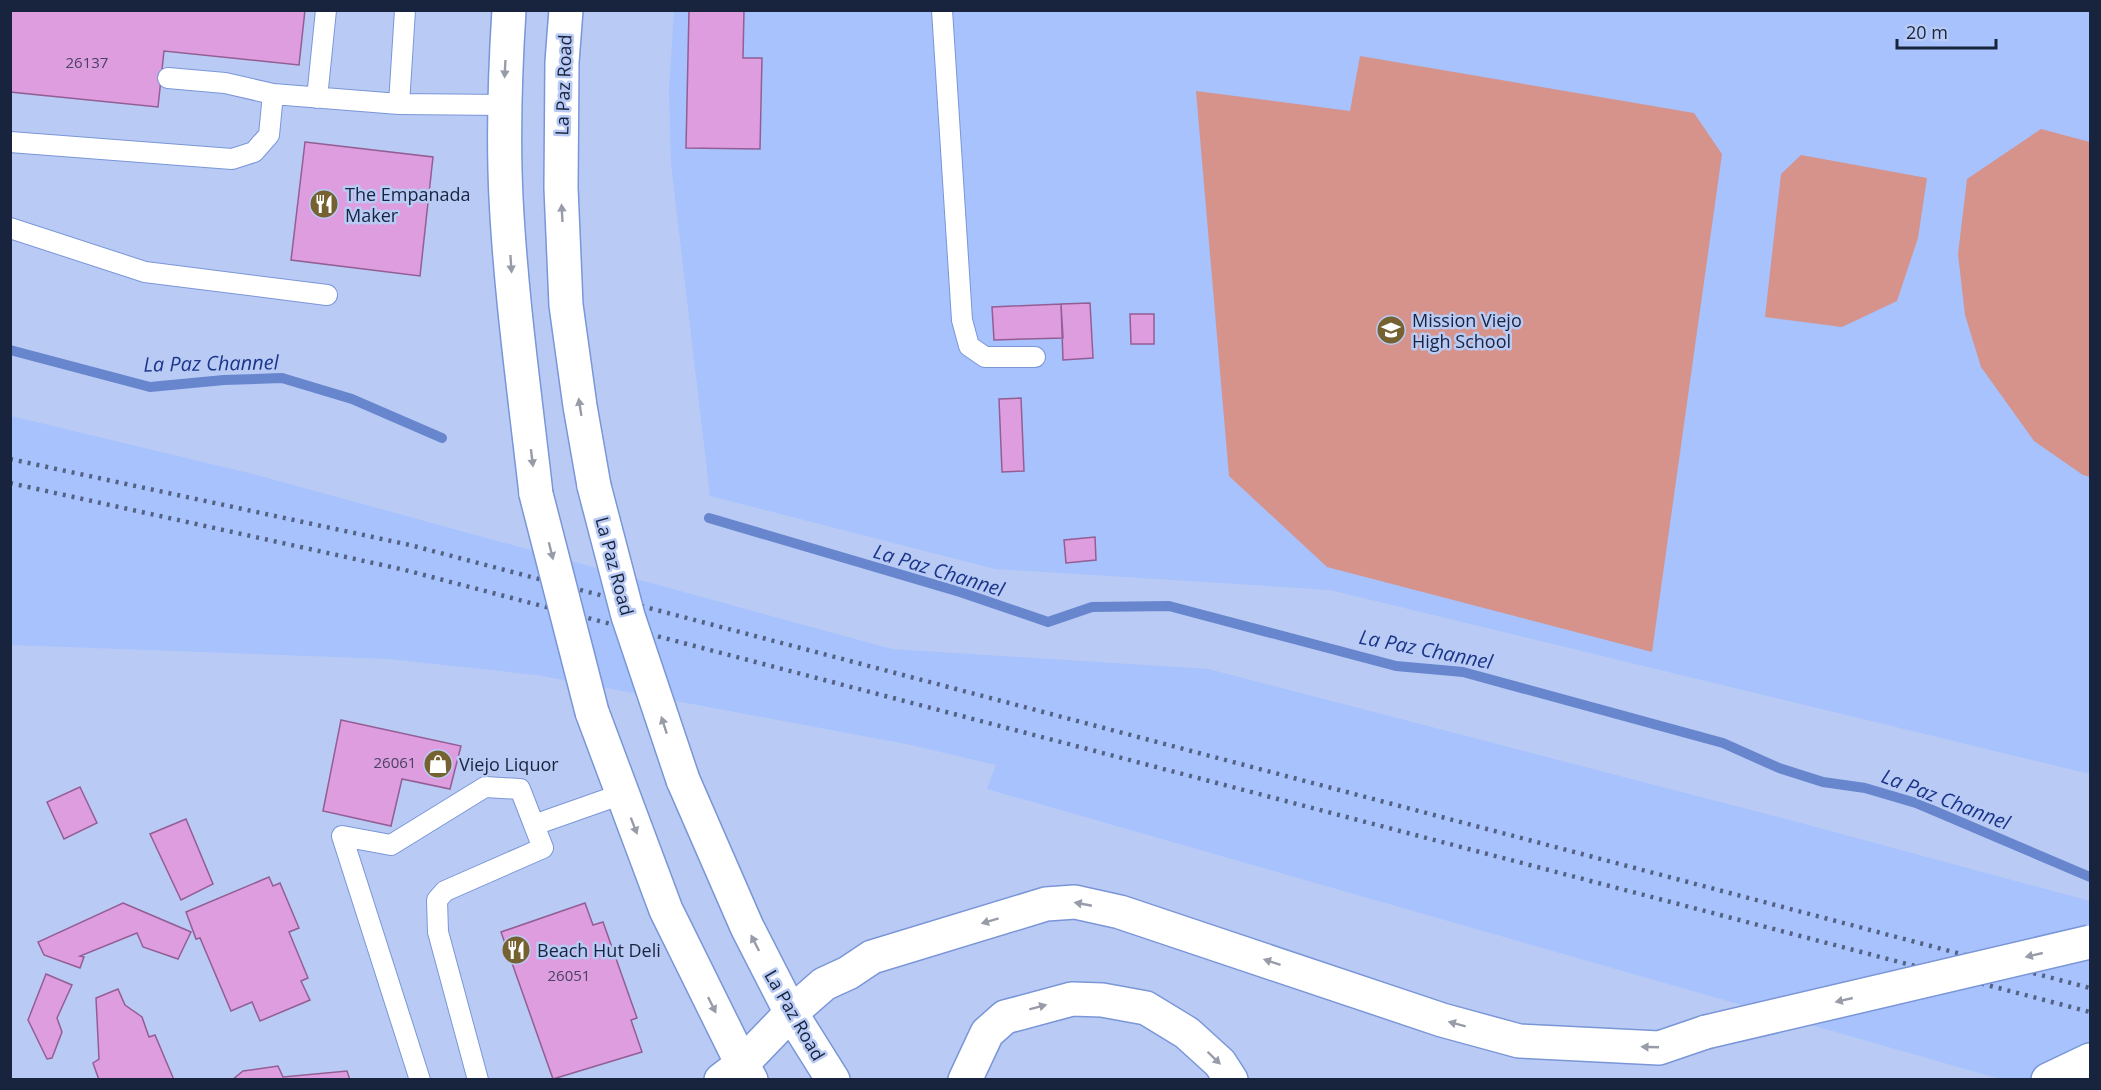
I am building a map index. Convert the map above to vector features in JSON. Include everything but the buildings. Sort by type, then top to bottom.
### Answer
[{"type":"main road","points":[[508,10],[504,105],[506,197],[515,314],[536,494],[592,712],[666,910],[738,1074],[791,1013],[824,984],[848,973],[872,957],[1046,904],[1075,902],[1120,912],[1442,1020],[1519,1041],[1659,1048],[1706,1032],[2091,942]]},
{"type":"main road","name":"La Paz Road","points":[[566,10],[562,62],[561,188],[566,305],[579,406],[594,486],[628,616],[682,780],[747,927],[791,1013],[833,1080]]},
{"type":"main road","points":[[965,1080],[987,1033],[1005,1017],[1072,999],[1102,999],[1146,1008],[1187,1033],[1220,1063],[1231,1080]]},
{"type":"main road","points":[[2048,1080],[2091,1060]]},
{"type":"lane","points":[[317,98],[326,10]]},
{"type":"lane","points":[[399,104],[405,10]]},
{"type":"lane","points":[[942,10],[962,320],[969,346],[985,357],[1035,357]]},
{"type":"lane","points":[[168,78],[225,83],[273,94],[317,98],[399,104],[504,105]]},
{"type":"lane","points":[[10,142],[232,159],[254,152],[269,135],[273,94]]},
{"type":"lane","points":[[10,228],[145,272],[327,295]]},
{"type":"lane","points":[[420,1080],[342,836],[391,845],[485,787],[520,789],[543,848],[445,891],[437,900],[438,932],[478,1080]]},
{"type":"lane","points":[[534,825],[622,794]]},
{"type":"shaded area","name":"Mission Viejo High School","points":[[674,11],[2090,11],[2090,774],[1330,590],[995,569],[710,496],[671,164],[669,90]]},
{"type":"shaded area","points":[[1360,56],[1694,113],[1722,154],[1652,652],[1327,567],[1229,476],[1196,91],[1350,111]]},
{"type":"shaded area","points":[[2041,129],[2090,142],[2090,477],[2083,475],[2034,441],[1981,367],[1965,315],[1958,254],[1967,179]]},
{"type":"shaded area","points":[[1801,155],[1927,178],[1918,238],[1897,301],[1842,327],[1765,317],[1781,174]]},
{"type":"shaded area","points":[[11,416],[253,474],[892,649],[1208,669],[1801,823],[2090,901],[2090,1079],[2004,1080],[1979,1073],[987,789],[996,765],[906,744],[537,675],[388,659],[11,645]]},
{"type":"waterway","name":"La Paz Channel","points":[[10,350],[150,387],[224,380],[282,378],[352,399],[442,438]]},
{"type":"waterway","name":"La Paz Channel","points":[[709,518],[960,592],[1048,622],[1092,607],[1169,606],[1396,666],[1463,672],[1723,743],[1779,768],[1823,782],[1865,788],[1916,803],[2090,877]]},
{"type":"railway","points":[[10,459],[410,545],[2090,988]]},
{"type":"railway","points":[[10,483],[405,570],[2090,1012]]},
{"type":"place","name":"The Empanada Maker","points":[[324,204]]},
{"type":"place","name":"Mission Viejo High School","points":[[1391,330]]},
{"type":"place","name":"Viejo Liquor","points":[[438,764]]},
{"type":"place","name":"Beach Hut Deli","points":[[516,950]]}]
